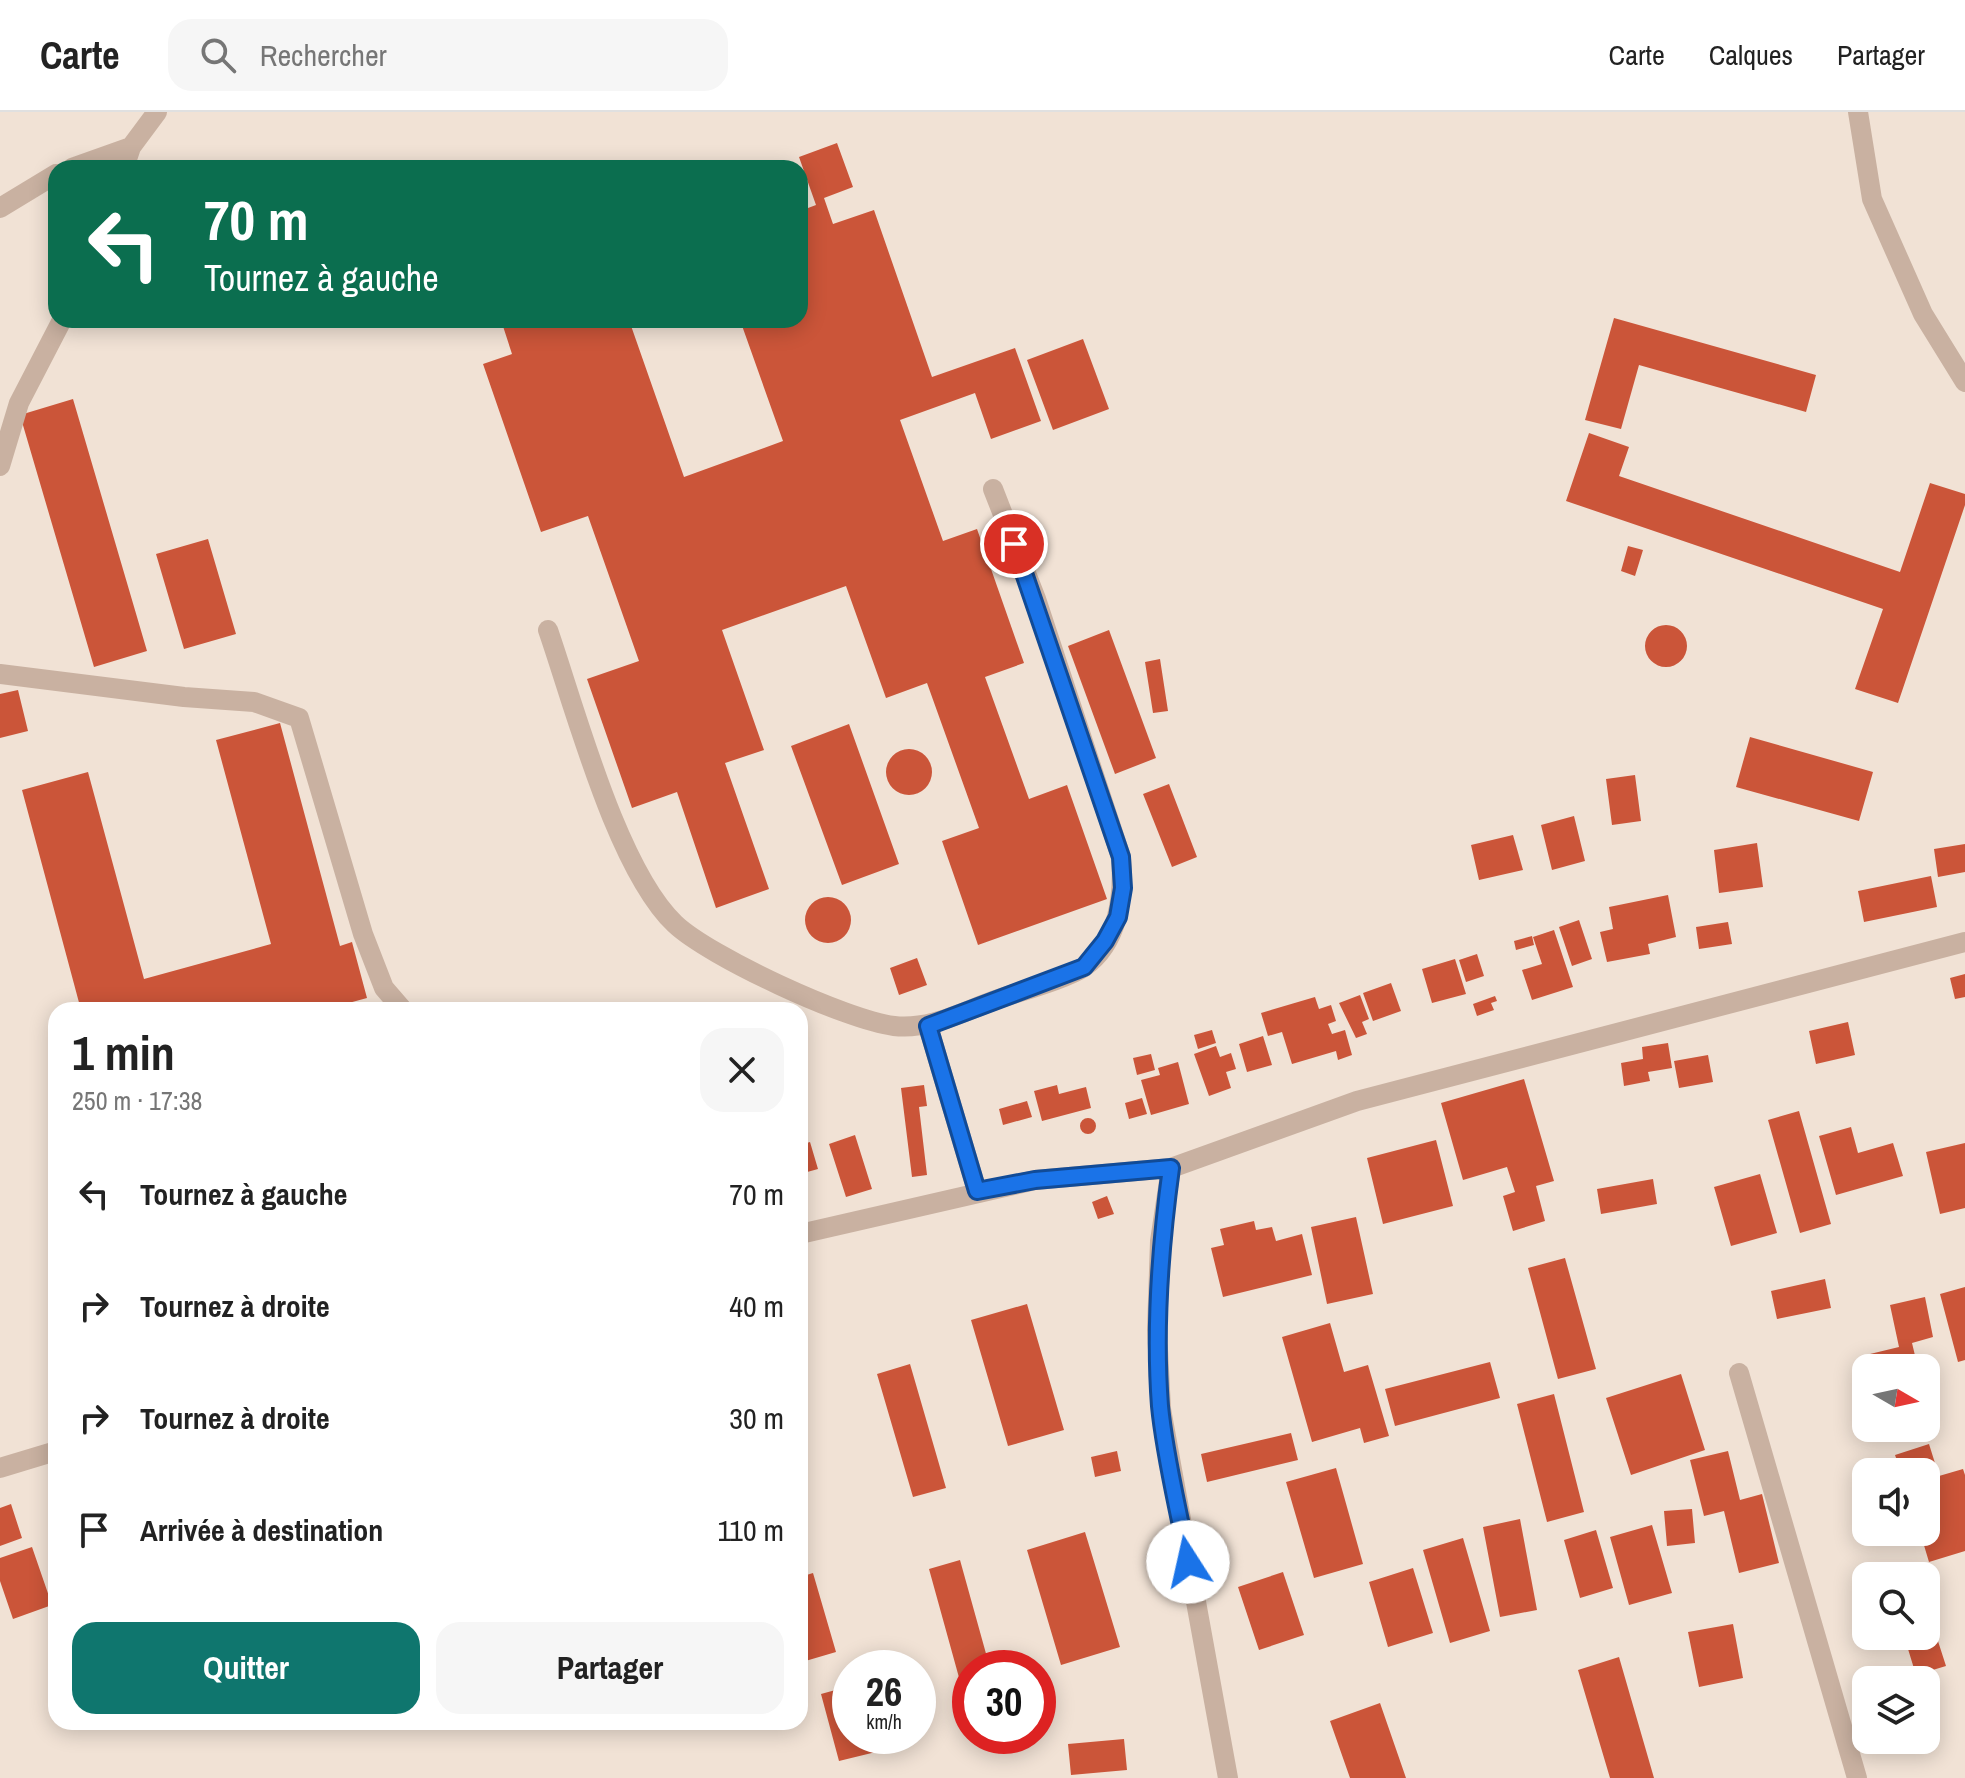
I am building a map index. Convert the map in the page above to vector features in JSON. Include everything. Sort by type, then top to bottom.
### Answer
[{"type":"street","points":[[127,160],[131,147],[157,112]]},
{"type":"street","points":[[1858,112],[1872,199],[1923,314],[1965,382]]},
{"type":"street","points":[[94,160],[131,147]]},
{"type":"street","points":[[0,208],[48,179]]},
{"type":"street","points":[[0,466],[19,403],[58,328]]},
{"type":"street","points":[[548,630],[608,802],[641,881],[674,923],[715,954],[846,1013],[893,1026],[928,1026],[1084,967],[1105,941],[1118,917],[1123,888],[1121,857],[1036,599],[993,489]]},
{"type":"street","points":[[0,674],[184,697],[254,702],[299,718],[363,934],[384,988],[396,1002]]},
{"type":"street","points":[[808,1232],[1035,1180],[1171,1168],[1357,1101],[1965,942]]},
{"type":"street","points":[[928,1026],[977,1191]]},
{"type":"street","points":[[1171,1168],[1160,1241],[1157,1330],[1161,1409],[1228,1778]]},
{"type":"street","points":[[1739,1373],[1857,1778]]},
{"type":"street","points":[[0,1468],[48,1453]]},
{"type":"building","points":[[837,143],[853,187],[824,198],[833,224],[874,210],[932,377],[1015,348],[1041,421],[991,439],[975,393],[900,420],[943,541],[977,529],[1024,663],[985,677],[1029,799],[1067,785],[1107,899],[978,945],[942,841],[979,828],[927,683],[886,698],[846,586],[722,630],[764,750],[725,763],[769,889],[716,908],[677,792],[632,808],[587,679],[639,661],[588,516],[541,532],[483,364],[512,354],[504,328],[632,328],[684,477],[783,441],[743,328],[808,328],[808,208],[816,205],[808,182],[808,160],[800,160],[799,157]]},
{"type":"building","points":[[1614,318],[1816,375],[1806,412],[1639,365],[1621,429],[1585,420]]},
{"type":"building","points":[[1083,339],[1109,409],[1053,430],[1027,360]]},
{"type":"building","points":[[73,399],[147,651],[94,667],[20,415]]},
{"type":"building","points":[[1589,433],[1629,447],[1619,476],[1900,572],[1930,483],[1965,494],[1965,505],[1898,703],[1855,689],[1883,609],[1566,501]]},
{"type":"building","points":[[208,539],[236,634],[184,649],[156,554]]},
{"type":"building","points":[[1628,546],[1643,550],[1635,576],[1621,571]]},
{"type":"building","points":[[1666,625],[1681,631],[1687,646],[1681,661],[1666,667],[1651,661],[1645,646],[1651,631]]},
{"type":"building","points":[[1109,630],[1156,758],[1115,774],[1068,646]]},
{"type":"building","points":[[1160,659],[1168,711],[1153,713],[1145,662]]},
{"type":"building","points":[[18,690],[28,731],[0,738],[0,694]]},
{"type":"building","points":[[280,723],[340,946],[352,942],[367,998],[352,1002],[79,1002],[22,790],[88,772],[144,979],[271,944],[216,740]]},
{"type":"building","points":[[849,724],[899,864],[842,885],[791,746]]},
{"type":"building","points":[[1750,737],[1873,772],[1859,821],[1736,787]]},
{"type":"building","points":[[909,749],[925,756],[932,772],[925,788],[909,795],[893,788],[886,772],[893,756]]},
{"type":"building","points":[[1635,775],[1641,821],[1612,825],[1606,779]]},
{"type":"building","points":[[1169,784],[1197,857],[1172,867],[1143,794]]},
{"type":"building","points":[[1574,816],[1585,861],[1552,870],[1541,825]]},
{"type":"building","points":[[1513,835],[1523,870],[1479,880],[1471,845]]},
{"type":"building","points":[[1757,843],[1763,887],[1719,893],[1714,850]]},
{"type":"building","points":[[1965,844],[1965,872],[1938,877],[1934,849]]},
{"type":"building","points":[[1931,876],[1937,907],[1864,922],[1858,891]]},
{"type":"building","points":[[1668,895],[1676,937],[1648,944],[1650,954],[1607,962],[1600,932],[1613,929],[1609,907]]},
{"type":"building","points":[[828,897],[837,898],[844,904],[850,911],[850,929],[844,936],[837,942],[828,943],[819,942],[812,936],[806,929],[805,920],[806,911],[812,904],[819,898]]},
{"type":"building","points":[[1579,920],[1592,959],[1572,966],[1559,927]]},
{"type":"building","points":[[1728,922],[1732,944],[1699,949],[1696,927]]},
{"type":"building","points":[[1554,930],[1573,987],[1532,1000],[1522,970],[1542,964],[1533,937]]},
{"type":"building","points":[[1532,936],[1534,945],[1516,950],[1514,941]]},
{"type":"building","points":[[1477,954],[1484,976],[1466,982],[1459,960]]},
{"type":"building","points":[[917,958],[927,985],[899,995],[890,968]]},
{"type":"building","points":[[1455,959],[1466,994],[1432,1003],[1422,969]]},
{"type":"building","points":[[1965,974],[1965,997],[1955,999],[1950,978]]},
{"type":"building","points":[[1391,983],[1401,1011],[1373,1021],[1363,993]]},
{"type":"building","points":[[1360,995],[1369,1019],[1362,1022],[1367,1034],[1356,1038],[1339,1003]]},
{"type":"building","points":[[1495,996],[1497,1001],[1491,1003],[1494,1010],[1477,1016],[1473,1004]]},
{"type":"building","points":[[1315,997],[1319,1009],[1331,1005],[1336,1021],[1328,1024],[1332,1034],[1345,1030],[1352,1055],[1338,1060],[1336,1051],[1292,1064],[1282,1032],[1268,1036],[1261,1013]]},
{"type":"building","points":[[1848,1022],[1855,1055],[1816,1064],[1809,1031]]},
{"type":"building","points":[[1212,1030],[1216,1043],[1198,1049],[1194,1035]]},
{"type":"building","points":[[1263,1036],[1272,1065],[1247,1072],[1239,1044]]},
{"type":"building","points":[[1668,1043],[1672,1068],[1648,1072],[1650,1081],[1624,1086],[1621,1063],[1643,1059],[1642,1047]]},
{"type":"building","points":[[1216,1046],[1220,1057],[1231,1053],[1236,1069],[1226,1072],[1231,1088],[1209,1096],[1194,1054]]},
{"type":"building","points":[[1151,1054],[1155,1070],[1137,1075],[1133,1058]]},
{"type":"building","points":[[1708,1055],[1713,1082],[1679,1088],[1674,1061]]},
{"type":"building","points":[[1178,1062],[1189,1104],[1151,1115],[1141,1080],[1160,1075],[1158,1068]]},
{"type":"building","points":[[1524,1079],[1554,1181],[1536,1186],[1545,1221],[1513,1231],[1503,1196],[1515,1192],[1507,1167],[1463,1180],[1441,1103]]},
{"type":"building","points":[[924,1085],[927,1106],[919,1107],[927,1175],[912,1177],[901,1088]]},
{"type":"building","points":[[1057,1085],[1059,1094],[1086,1087],[1091,1108],[1042,1121],[1034,1091]]},
{"type":"building","points":[[1142,1098],[1147,1114],[1129,1119],[1125,1103]]},
{"type":"building","points":[[1027,1101],[1032,1117],[1003,1125],[999,1109]]},
{"type":"building","points":[[1799,1111],[1831,1224],[1800,1233],[1768,1120]]},
{"type":"building","points":[[1088,1118],[1094,1120],[1094,1132],[1088,1134],[1082,1132],[1080,1126],[1082,1120]]},
{"type":"building","points":[[1851,1127],[1858,1153],[1893,1143],[1903,1176],[1836,1195],[1819,1136]]},
{"type":"building","points":[[855,1135],[872,1189],[846,1197],[829,1144]]},
{"type":"building","points":[[1436,1140],[1453,1206],[1383,1224],[1367,1158]]},
{"type":"building","points":[[808,1143],[818,1169],[808,1172]]},
{"type":"building","points":[[1965,1143],[1965,1208],[1940,1214],[1926,1152]]},
{"type":"building","points":[[1760,1174],[1777,1233],[1731,1246],[1714,1187]]},
{"type":"building","points":[[1653,1179],[1657,1204],[1601,1214],[1597,1189]]},
{"type":"building","points":[[1107,1196],[1114,1214],[1098,1219],[1092,1202]]},
{"type":"building","points":[[1356,1217],[1373,1294],[1327,1304],[1311,1227]]},
{"type":"building","points":[[1254,1221],[1256,1230],[1272,1227],[1276,1241],[1302,1234],[1312,1275],[1223,1297],[1211,1248],[1224,1245],[1220,1229]]},
{"type":"building","points":[[1565,1258],[1596,1369],[1558,1379],[1528,1268]]},
{"type":"building","points":[[1825,1279],[1831,1308],[1777,1319],[1771,1291]]},
{"type":"building","points":[[1965,1287],[1965,1360],[1958,1362],[1940,1294]]},
{"type":"building","points":[[1925,1297],[1933,1337],[1912,1343],[1915,1354],[1870,1354],[1899,1347],[1890,1305]]},
{"type":"building","points":[[1027,1304],[1064,1430],[1008,1446],[971,1320]]},
{"type":"building","points":[[1330,1323],[1344,1372],[1368,1365],[1389,1436],[1364,1443],[1360,1428],[1312,1442],[1282,1337]]},
{"type":"building","points":[[1490,1362],[1500,1398],[1395,1426],[1385,1389]]},
{"type":"building","points":[[910,1364],[946,1488],[913,1497],[877,1374]]},
{"type":"building","points":[[1681,1374],[1705,1450],[1631,1475],[1606,1398]]},
{"type":"building","points":[[1554,1394],[1584,1512],[1547,1522],[1517,1404]]},
{"type":"building","points":[[1291,1433],[1298,1460],[1207,1482],[1201,1454]]},
{"type":"building","points":[[1929,1444],[1933,1458],[1896,1458],[1895,1455]]},
{"type":"building","points":[[1117,1451],[1121,1471],[1095,1477],[1091,1457]]},
{"type":"building","points":[[1728,1451],[1740,1500],[1762,1494],[1779,1563],[1739,1573],[1724,1511],[1704,1516],[1690,1460]]},
{"type":"building","points":[[1336,1468],[1363,1564],[1314,1578],[1286,1482]]},
{"type":"building","points":[[1963,1469],[1965,1551],[1929,1562],[1924,1546],[1940,1546],[1940,1476]]},
{"type":"building","points":[[11,1504],[22,1538],[0,1546],[0,1508]]},
{"type":"building","points":[[1692,1509],[1695,1543],[1667,1546],[1664,1511]]},
{"type":"building","points":[[1520,1519],[1537,1610],[1500,1617],[1483,1527]]},
{"type":"building","points":[[1652,1525],[1672,1593],[1629,1605],[1610,1537]]},
{"type":"building","points":[[1596,1530],[1613,1588],[1580,1598],[1564,1540]]},
{"type":"building","points":[[1085,1532],[1120,1647],[1061,1665],[1027,1550]]},
{"type":"building","points":[[1463,1538],[1490,1631],[1450,1643],[1423,1550]]},
{"type":"building","points":[[32,1547],[48,1593],[48,1606],[13,1619],[0,1581],[0,1558]]},
{"type":"building","points":[[960,1560],[985,1650],[952,1652],[929,1569]]},
{"type":"building","points":[[1413,1568],[1433,1633],[1388,1647],[1369,1582]]},
{"type":"building","points":[[1283,1572],[1304,1635],[1259,1650],[1238,1587]]},
{"type":"building","points":[[813,1573],[835,1650],[808,1660],[808,1575]]},
{"type":"building","points":[[1733,1624],[1743,1678],[1699,1687],[1688,1632]]},
{"type":"building","points":[[1940,1647],[1946,1666],[1940,1668],[1913,1666],[1908,1650],[1940,1650]]},
{"type":"building","points":[[1619,1657],[1654,1778],[1610,1778],[1578,1670]]},
{"type":"building","points":[[832,1691],[832,1735],[821,1694]]},
{"type":"building","points":[[1380,1703],[1406,1778],[1350,1778],[1330,1721]]},
{"type":"building","points":[[1124,1739],[1127,1770],[1071,1775],[1068,1744]]},
{"type":"building","points":[[837,1754],[868,1754],[839,1761]]},
{"type":"route","points":[[1014,544],[1036,599],[1121,857],[1123,888],[1118,917],[1105,941],[1084,967],[928,1026],[977,1191],[1035,1180],[1171,1168],[1160,1241],[1157,1330],[1161,1409],[1188,1562]]}]
